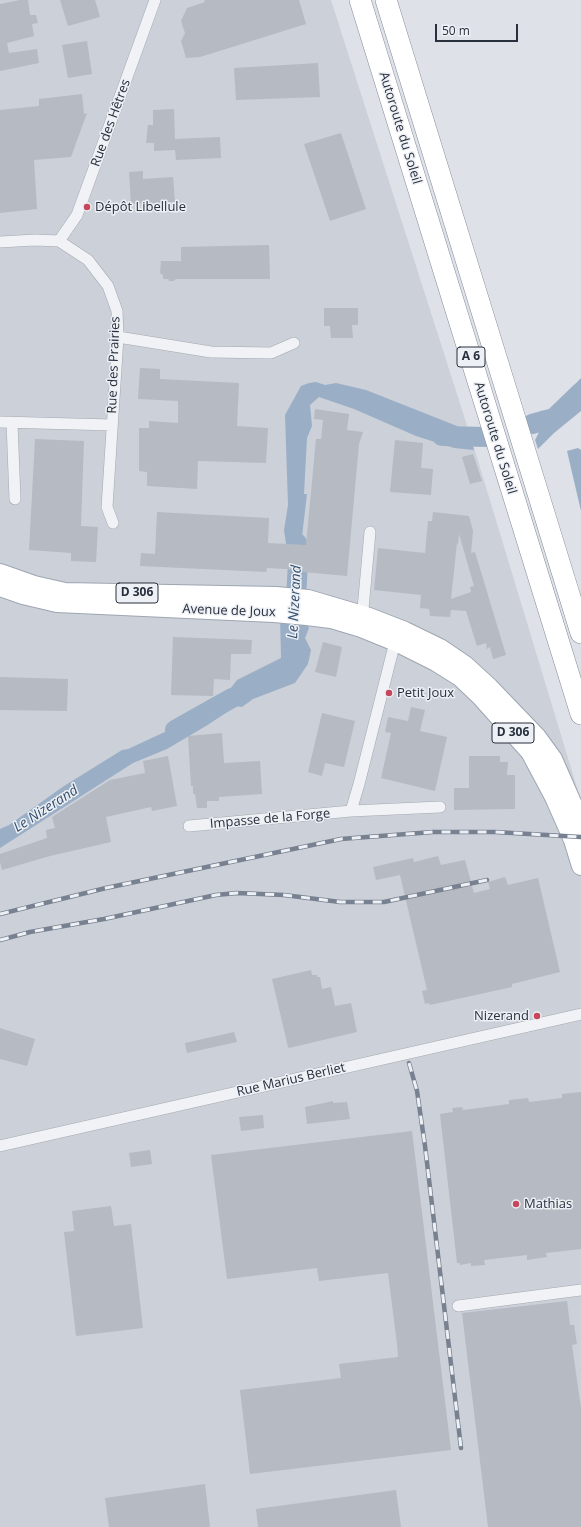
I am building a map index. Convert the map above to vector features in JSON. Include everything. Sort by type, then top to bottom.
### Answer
[{"type":"highway","name":"Autoroute du Soleil","points":[[360,0],[581,714]]},
{"type":"highway","name":"Autoroute du Soleil","points":[[386,0],[581,633]]},
{"type":"main road","name":"Avenue de Joux","points":[[0,573],[34,585],[66,592],[307,607],[331,619],[362,621],[396,635],[440,648],[465,665],[489,686],[532,732],[553,759],[581,826]]},
{"type":"main road","name":"Avenue de Joux","points":[[0,587],[23,595],[57,603],[275,605]]},
{"type":"main road","name":"Avenue de Joux","points":[[396,635],[460,677],[486,703],[530,752],[554,797],[573,840],[581,866]]},
{"type":"street","name":"Rue des Hêtres","points":[[59,241],[77,215],[155,0]]},
{"type":"street","points":[[0,242],[35,240],[59,241]]},
{"type":"street","name":"Rue des Prairies","points":[[59,241],[88,260],[108,286],[117,311],[118,336],[107,506],[112,523]]},
{"type":"street","points":[[118,336],[211,352],[271,353],[294,343]]},
{"type":"street","points":[[0,422],[112,425]]},
{"type":"street","points":[[12,423],[15,499]]},
{"type":"street","points":[[362,621],[370,532]]},
{"type":"street","points":[[351,811],[396,635]]},
{"type":"street","name":"Impasse de la Forge","points":[[189,826],[351,811],[440,807]]},
{"type":"street","name":"Rue Marius Berliet","points":[[0,1146],[581,1014]]},
{"type":"street","points":[[458,1306],[581,1290]]},
{"type":"shaded area","points":[[0,0],[331,0],[472,441],[581,801],[581,1527],[0,1527]]},
{"type":"water","points":[[581,378],[581,411],[554,433],[538,449],[535,440],[541,428],[536,418],[540,411],[550,410]]},
{"type":"water","points":[[316,382],[325,385],[336,383],[366,390],[457,426],[470,437],[474,450],[454,448],[416,436],[354,409],[319,397],[310,405],[312,426],[307,438],[304,494],[307,494],[301,545],[286,544],[284,530],[288,505],[285,415],[301,386]]},
{"type":"water","points":[[578,448],[581,450],[581,511],[567,451]]},
{"type":"water","points":[[280,615],[302,615],[309,628],[305,638],[311,650],[308,664],[295,683],[253,699],[242,707],[235,706],[226,710],[227,712],[206,726],[167,749],[133,763],[0,848],[0,829],[9,825],[64,786],[122,750],[128,749],[206,713],[223,698],[237,680],[281,658]]},
{"type":"building","points":[[28,0],[30,15],[36,15],[38,23],[32,24],[34,36],[7,43],[9,53],[37,49],[39,63],[0,71],[0,4]]},
{"type":"building","points":[[60,0],[95,0],[100,17],[68,26]]},
{"type":"building","points":[[204,0],[299,0],[306,24],[200,57],[186,58],[181,41],[185,33],[181,21],[187,8],[205,2]]},
{"type":"building","points":[[87,41],[92,74],[68,78],[62,45]]},
{"type":"building","points":[[318,63],[320,97],[236,100],[234,68]]},
{"type":"building","points":[[82,94],[84,114],[87,113],[71,157],[34,160],[37,209],[0,213],[0,110],[39,106],[39,99]]},
{"type":"building","points":[[174,109],[175,139],[220,137],[221,158],[176,160],[175,150],[154,151],[154,143],[146,143],[148,125],[153,125],[153,110]]},
{"type":"building","points":[[341,133],[366,209],[330,221],[304,144]]},
{"type":"building","points":[[143,171],[143,179],[173,177],[175,202],[131,204],[129,172]]},
{"type":"building","points":[[269,245],[270,279],[176,279],[174,281],[169,281],[168,279],[163,279],[163,275],[160,273],[161,261],[181,261],[181,247]]},
{"type":"building","points":[[324,308],[358,308],[358,325],[352,325],[353,338],[331,338],[330,326],[324,326]]},
{"type":"building","points":[[140,368],[160,369],[160,379],[239,383],[237,426],[268,428],[266,463],[198,461],[197,489],[147,486],[147,472],[139,471],[139,428],[149,428],[149,421],[178,423],[178,401],[138,399]]},
{"type":"building","points":[[315,409],[349,414],[347,430],[363,432],[359,444],[347,576],[303,572],[303,570],[267,568],[266,572],[140,566],[141,553],[155,554],[157,512],[269,518],[268,543],[306,545],[316,439],[321,439],[323,420],[314,419]]},
{"type":"building","points":[[35,439],[84,441],[81,526],[98,527],[96,562],[71,561],[71,553],[29,550]]},
{"type":"building","points":[[395,440],[423,443],[421,468],[433,469],[431,495],[390,492]]},
{"type":"building","points":[[473,454],[482,481],[470,484],[462,457]]},
{"type":"building","points":[[433,512],[469,516],[473,531],[471,553],[475,552],[506,655],[493,659],[490,647],[487,649],[486,643],[477,646],[466,611],[451,610],[450,617],[430,616],[429,609],[420,608],[421,595],[374,590],[378,548],[425,553],[428,521],[432,521]],"holes":[[[459,534],[474,586],[470,587],[471,592],[451,599]]]},
{"type":"building","points":[[173,637],[252,640],[251,654],[231,654],[230,680],[214,679],[213,696],[171,695]]},
{"type":"building","points":[[323,642],[342,647],[336,677],[315,672]]},
{"type":"building","points":[[0,677],[68,679],[67,711],[0,710]]},
{"type":"building","points":[[411,707],[425,710],[420,731],[447,737],[435,791],[381,778],[391,733],[385,732],[388,717],[408,721]]},
{"type":"building","points":[[322,713],[355,721],[344,767],[325,763],[322,776],[308,772]]},
{"type":"building","points":[[222,733],[224,763],[260,761],[262,794],[219,797],[219,801],[207,801],[207,808],[197,808],[195,794],[193,794],[193,786],[191,786],[188,736]]},
{"type":"building","points":[[168,756],[177,806],[152,811],[151,807],[106,817],[111,842],[50,856],[2,870],[0,854],[47,838],[46,830],[55,828],[52,817],[110,780],[145,773],[143,761]]},
{"type":"building","points":[[469,756],[500,756],[500,762],[508,762],[507,775],[515,775],[515,809],[454,810],[454,788],[469,788]]},
{"type":"building","points":[[438,856],[441,865],[465,860],[474,893],[490,889],[488,882],[505,877],[508,885],[538,878],[560,972],[512,984],[512,987],[430,1005],[429,1003],[425,1004],[422,991],[427,990],[400,875],[376,880],[373,867],[413,858],[414,862]]},
{"type":"building","points":[[311,970],[312,975],[317,975],[317,977],[320,977],[322,989],[331,987],[335,1006],[351,1003],[357,1032],[289,1048],[272,979]]},
{"type":"building","points":[[0,1028],[35,1039],[27,1066],[0,1059]]},
{"type":"building","points":[[234,1032],[237,1042],[187,1053],[185,1043]]},
{"type":"building","name":"Mathias","points":[[581,1092],[581,1249],[546,1253],[547,1257],[527,1260],[527,1255],[484,1260],[485,1265],[471,1266],[471,1263],[460,1265],[460,1263],[457,1263],[440,1114],[453,1112],[452,1108],[462,1107],[463,1110],[509,1104],[509,1100],[528,1098],[529,1102],[562,1098],[562,1094]]},
{"type":"building","points":[[333,1101],[333,1103],[347,1102],[350,1119],[307,1124],[305,1107]]},
{"type":"building","points":[[263,1115],[264,1128],[241,1131],[239,1117]]},
{"type":"building","points":[[412,1131],[451,1450],[250,1474],[240,1390],[341,1378],[339,1364],[398,1357],[397,1344],[388,1273],[319,1281],[317,1268],[227,1279],[211,1155]]},
{"type":"building","points":[[150,1150],[152,1164],[131,1167],[129,1153]]},
{"type":"building","points":[[111,1206],[114,1226],[131,1224],[143,1328],[76,1336],[64,1232],[74,1231],[72,1211]]},
{"type":"building","points":[[567,1301],[570,1325],[574,1325],[577,1344],[572,1345],[581,1408],[581,1527],[488,1527],[462,1313]]},
{"type":"building","points":[[205,1484],[210,1527],[109,1527],[105,1498]]},
{"type":"building","points":[[396,1490],[401,1527],[258,1527],[256,1509]]},
{"type":"waterway","name":"Le Nizerand","points":[[532,424],[554,418],[581,392]]},
{"type":"waterway","name":"Le Nizerand","points":[[442,436],[487,437]]},
{"type":"waterway","name":"Le Nizerand","points":[[295,615],[298,563],[297,543]]},
{"type":"waterway","name":"Le Nizerand","points":[[175,730],[232,698]]},
{"type":"railway","points":[[0,914],[106,888],[341,839],[433,832],[495,832],[581,837]]},
{"type":"railway","points":[[0,940],[30,932],[104,919],[216,895],[237,893],[284,895],[340,902],[384,902],[487,880]]},
{"type":"railway","points":[[409,1063],[417,1091],[425,1146],[461,1448]]},
{"type":"place","name":"Dépôt Libellule","points":[[87,207]]},
{"type":"place","name":"Petit Joux","points":[[389,693]]},
{"type":"place","name":"Nizerand","points":[[537,1016]]},
{"type":"place","name":"Mathias","points":[[516,1204]]}]
